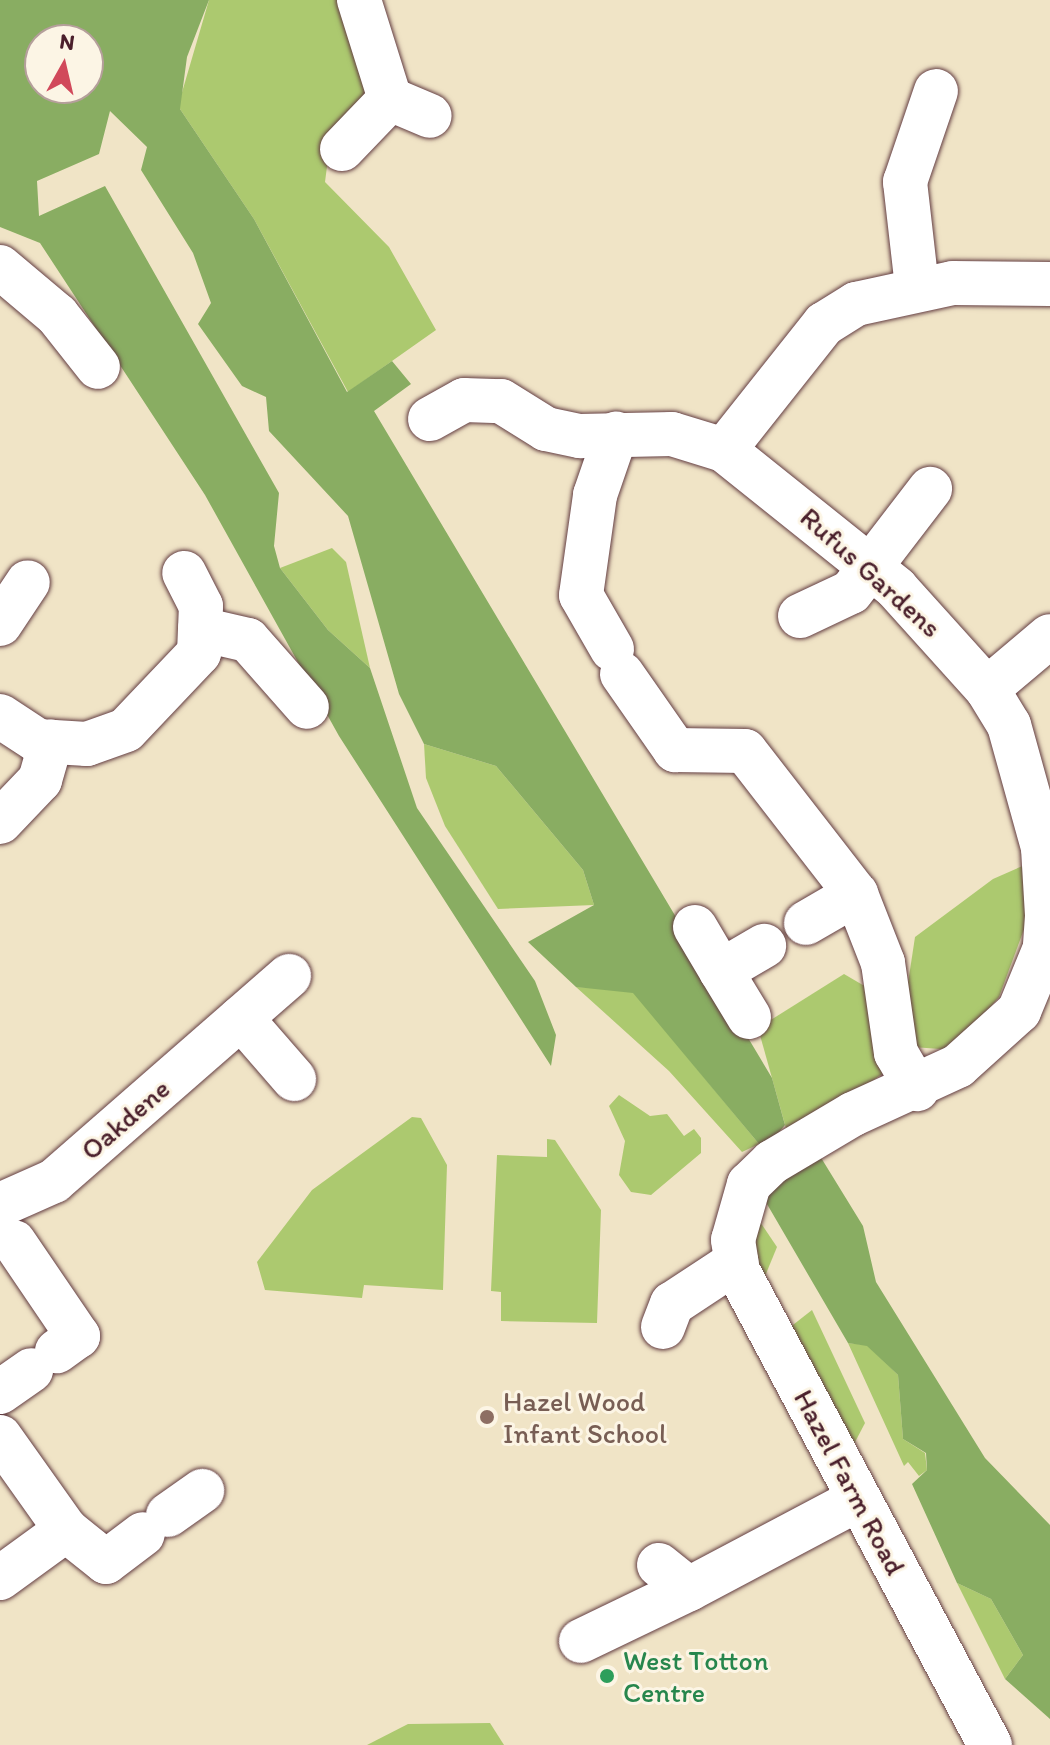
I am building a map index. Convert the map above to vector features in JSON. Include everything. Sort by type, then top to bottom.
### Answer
[{"type":"street","points":[[359,0],[390,99],[430,116]]},
{"type":"street","points":[[935,285],[905,182],[936,91]]},
{"type":"street","points":[[342,149],[390,99]]},
{"type":"street","points":[[724,450],[824,324],[856,304],[935,285],[1050,284]]},
{"type":"street","points":[[6,288],[57,315],[98,367]]},
{"type":"street","name":"Rufus Gardens","points":[[430,419],[464,400],[501,401],[546,429],[679,435],[724,450],[871,566],[987,689],[1009,725],[1047,848],[1045,948],[1039,999],[983,1045],[917,1089],[805,1139],[749,1184],[738,1212]]},
{"type":"street","points":[[616,434],[595,495],[581,595],[617,662],[675,750],[745,751],[856,894],[883,963],[896,1053],[917,1089]]},
{"type":"street","points":[[800,616],[851,592],[930,489]]},
{"type":"street","points":[[0,716],[51,742],[87,744],[126,730],[186,675],[199,653],[201,606],[184,573]]},
{"type":"street","points":[[0,624],[28,582]]},
{"type":"street","points":[[200,629],[248,640],[307,707]]},
{"type":"street","points":[[987,689],[1050,636]]},
{"type":"street","points":[[0,822],[40,780],[51,742]]},
{"type":"street","points":[[806,923],[856,894]]},
{"type":"street","points":[[695,927],[749,1017]]},
{"type":"street","points":[[721,971],[764,946]]},
{"type":"street","name":"Oakdene","points":[[7,1223],[289,976]]},
{"type":"street","points":[[241,1018],[294,1079]]},
{"type":"street","name":"Hazel Farm Road","points":[[738,1212],[736,1262],[988,1744]]},
{"type":"street","points":[[7,1223],[78,1336],[29,1371]]},
{"type":"street","points":[[663,1327],[672,1304],[736,1262]]},
{"type":"street","points":[[0,1437],[66,1530],[106,1562],[171,1514]]},
{"type":"street","points":[[581,1641],[674,1577],[859,1499]]},
{"type":"street","points":[[0,1578],[66,1530]]},
{"type":"green space","points":[[0,0],[209,0],[187,57],[180,109],[254,219],[347,392],[392,361],[411,384],[374,411],[772,1078],[785,1125],[769,1144],[759,1144],[633,993],[576,987],[528,942],[594,905],[583,870],[496,766],[424,744],[399,694],[348,516],[269,431],[266,397],[242,386],[198,324],[211,303],[193,253],[141,170],[147,147],[110,111],[99,154],[37,181],[39,216],[105,186],[279,493],[274,546],[280,568],[328,630],[370,668],[417,808],[535,981],[556,1035],[551,1066],[339,736],[205,495],[40,243],[0,227]]},
{"type":"green space","points":[[209,0],[348,0],[370,87],[329,151],[325,182],[389,247],[436,330],[348,392],[254,219],[178,106]]},
{"type":"green space","points":[[332,548],[346,562],[370,668],[328,630],[280,568]]},
{"type":"green space","points":[[424,744],[496,766],[583,870],[594,905],[498,909],[445,826],[426,778]]},
{"type":"green space","points":[[1027,864],[1030,913],[999,997],[953,1050],[913,1047],[908,983],[915,937],[993,879]]},
{"type":"green space","points":[[844,974],[873,991],[885,1072],[789,1139],[758,1028]]},
{"type":"green space","points":[[576,987],[631,989],[759,1144],[742,1152],[669,1071]]},
{"type":"green space","points":[[619,1095],[650,1116],[667,1114],[684,1136],[694,1129],[701,1138],[701,1153],[651,1195],[631,1192],[619,1175],[625,1141],[609,1106]]},
{"type":"green space","points":[[412,1117],[421,1118],[447,1165],[443,1290],[364,1285],[362,1298],[265,1290],[257,1262],[312,1190]]},
{"type":"green space","points":[[547,1139],[555,1140],[601,1210],[597,1323],[501,1321],[501,1292],[491,1291],[497,1155],[547,1157]]},
{"type":"green space","points":[[812,1143],[863,1226],[876,1282],[985,1458],[1050,1525],[1050,1719],[1005,1679],[1023,1655],[991,1599],[957,1583],[912,1484],[927,1470],[926,1453],[903,1439],[898,1375],[867,1346],[848,1343],[757,1187]]},
{"type":"green space","points":[[750,1207],[777,1247],[763,1281],[755,1267]]},
{"type":"green space","points":[[812,1310],[865,1423],[853,1446],[789,1328]]},
{"type":"green space","points":[[848,1343],[867,1345],[898,1375],[903,1439],[925,1453],[927,1470],[919,1476],[908,1462],[904,1466]]},
{"type":"green space","points":[[957,1583],[991,1599],[1023,1655],[1005,1679]]},
{"type":"green space","points":[[490,1723],[504,1745],[367,1745],[408,1724]]},
{"type":"place","name":"Hazel Wood Infant School","points":[[487,1417]]},
{"type":"place","name":"West Totton Centre","points":[[607,1676]]}]
